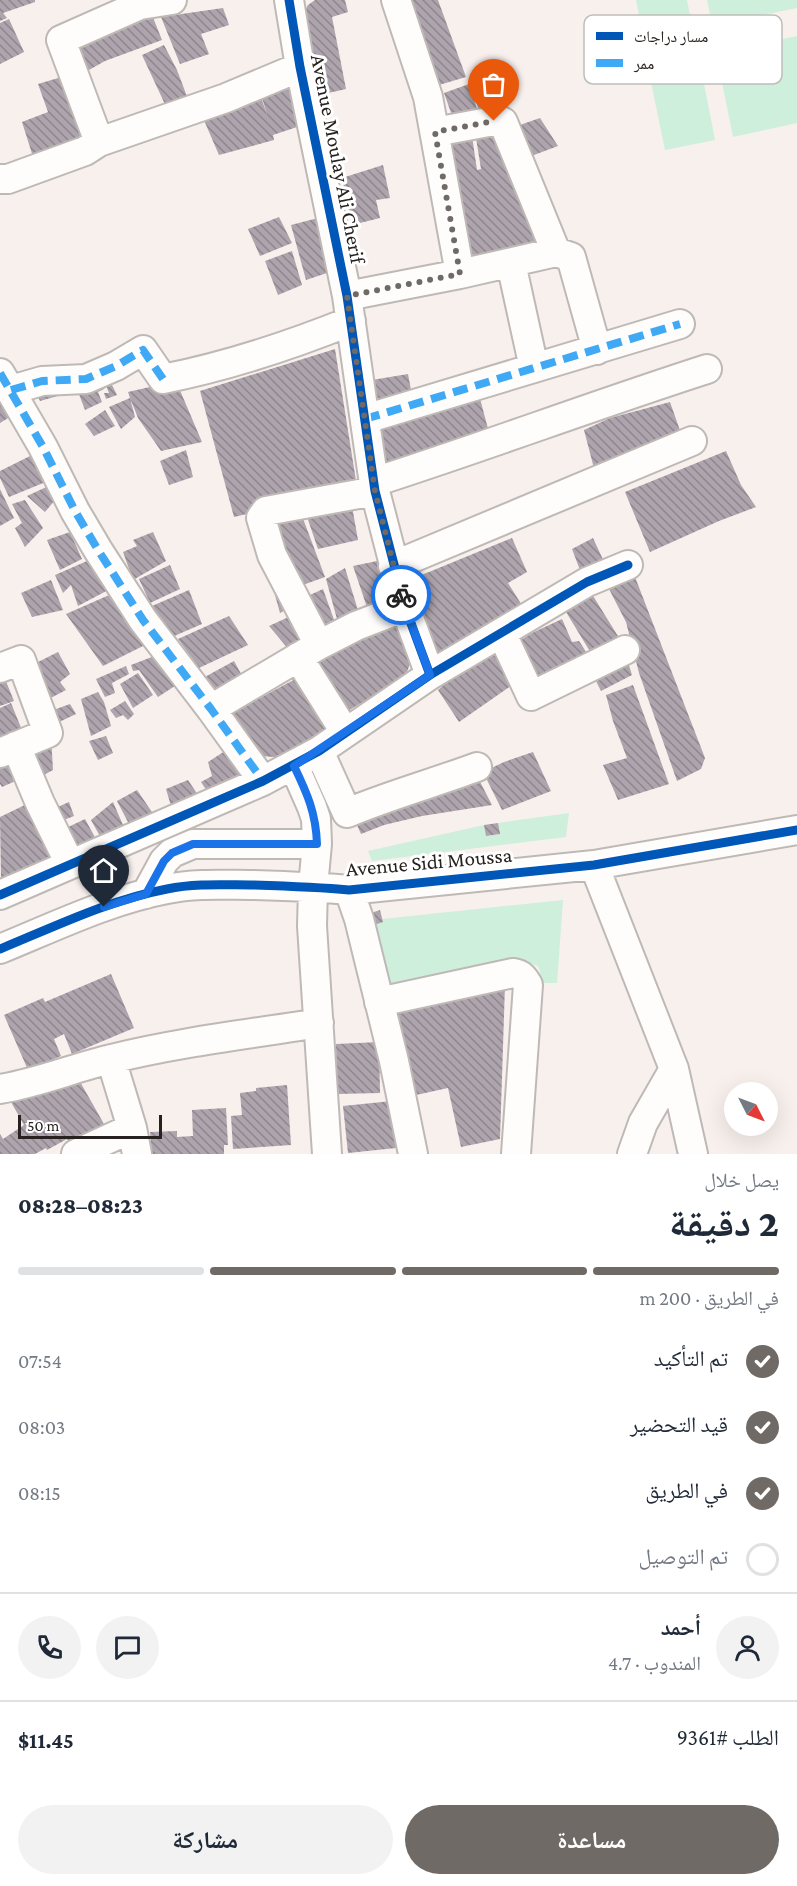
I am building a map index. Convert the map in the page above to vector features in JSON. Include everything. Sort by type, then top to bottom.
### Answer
[{"type":"street","points":[[99,142],[61,40],[140,3],[172,0]]},
{"type":"street","name":"Avenue Moulay Ali Cherif","points":[[289,0],[300,67],[349,309],[375,486],[393,566],[405,607],[430,675]]},
{"type":"street","points":[[396,0],[426,89],[460,274]]},
{"type":"street","points":[[0,179],[8,179],[85,152],[99,142],[226,98],[300,67]]},
{"type":"street","points":[[435,132],[494,121],[503,122],[556,252]]},
{"type":"street","points":[[263,781],[143,620],[98,550],[4,382],[86,379],[116,366],[143,350],[163,379],[220,367],[292,345],[349,309],[460,274],[556,252],[571,257],[597,350]]},
{"type":"street","points":[[511,263],[534,369]]},
{"type":"street","points":[[365,419],[680,324]]},
{"type":"street","points":[[345,732],[308,651],[272,555],[261,518],[266,511],[375,486],[602,403],[707,369]]},
{"type":"street","points":[[393,566],[692,441]]},
{"type":"street","points":[[0,894],[294,766],[430,675],[587,582],[628,565]]},
{"type":"street","points":[[211,709],[308,651],[356,626],[405,607]]},
{"type":"street","points":[[502,634],[531,696],[625,650]]},
{"type":"street","points":[[0,668],[21,660],[48,733],[8,749],[40,803],[70,864]]},
{"type":"street","points":[[319,751],[347,813],[380,799],[477,767]]},
{"type":"street","points":[[294,766],[316,819],[317,844],[312,926],[327,1154]]},
{"type":"street","name":"Avenue Sidi Moussa","points":[[0,949],[104,907],[146,894],[186,886],[208,884],[349,890],[594,865],[797,830]]},
{"type":"street","points":[[146,894],[164,861],[172,853],[193,844],[317,844]]},
{"type":"street","points":[[594,865],[674,1069],[693,1154]]},
{"type":"street","points":[[349,890],[359,919],[394,1061],[413,1154]]},
{"type":"street","points":[[379,1002],[513,973],[524,978],[528,985],[516,1154]]},
{"type":"street","points":[[0,1089],[17,1087],[111,1059],[319,1023]]},
{"type":"street","points":[[76,1154],[134,1141],[111,1059]]},
{"type":"street","points":[[632,1154],[643,1123],[674,1069]]},
{"type":"green space","points":[[636,0],[687,0],[690,15],[639,15]]},
{"type":"green space","points":[[707,0],[797,0],[797,8],[762,15],[710,15]]},
{"type":"green space","points":[[797,36],[797,123],[733,137],[722,84],[782,84],[782,39]]},
{"type":"green space","points":[[651,84],[704,84],[715,140],[665,150]]},
{"type":"green space","points":[[569,813],[566,837],[372,861],[368,851],[484,825],[487,836],[499,834],[498,823]]},
{"type":"green space","points":[[563,900],[557,983],[539,983],[538,966],[516,959],[391,987],[387,984],[371,926],[383,922],[382,919]]},
{"type":"building","points":[[0,0],[35,0],[35,2],[3,13],[7,18],[0,21]]},
{"type":"building","points":[[315,0],[345,0],[348,12],[332,17],[346,89],[315,96],[301,17],[308,5]]},
{"type":"building","points":[[408,0],[438,0],[466,77],[439,85]]},
{"type":"building","points":[[223,8],[229,25],[201,34],[209,54],[180,64],[161,17]]},
{"type":"building","points":[[152,15],[162,40],[105,61],[80,75],[66,50]]},
{"type":"building","points":[[9,19],[24,52],[0,64],[0,23]]},
{"type":"building","points":[[164,45],[177,70],[191,107],[170,115],[142,55]]},
{"type":"building","points":[[494,74],[506,108],[481,117],[470,82]]},
{"type":"building","points":[[68,75],[89,142],[34,160],[22,122],[48,112],[38,84]]},
{"type":"building","points":[[288,78],[297,127],[273,135],[274,140],[219,155],[200,111],[258,88],[268,118],[260,91]]},
{"type":"building","points":[[469,84],[479,115],[455,124],[444,93]]},
{"type":"building","points":[[540,118],[558,146],[526,158],[514,127]]},
{"type":"building","points":[[499,132],[544,242],[468,265],[440,141],[472,136],[477,170],[481,169],[476,138]]},
{"type":"building","points":[[383,165],[390,198],[376,200],[380,218],[352,225],[342,178]]},
{"type":"building","points":[[279,217],[292,243],[260,256],[248,229]]},
{"type":"building","points":[[318,218],[330,272],[306,280],[291,225]]},
{"type":"building","points":[[292,251],[302,285],[278,295],[265,261]]},
{"type":"building","points":[[335,349],[357,487],[234,517],[200,391]]},
{"type":"building","points":[[408,374],[412,395],[372,408],[372,380]]},
{"type":"building","points":[[107,375],[117,395],[106,399],[104,393],[109,393],[102,376]]},
{"type":"building","points":[[99,377],[104,389],[98,392],[102,402],[85,410],[75,384]]},
{"type":"building","points":[[176,381],[202,442],[161,451],[138,418],[128,392]]},
{"type":"building","points":[[33,386],[72,392],[40,401]]},
{"type":"building","points":[[0,391],[18,412],[0,423]]},
{"type":"building","points":[[478,391],[491,440],[382,470],[369,421]]},
{"type":"building","points":[[130,398],[135,417],[121,429],[109,407]]},
{"type":"building","points":[[670,402],[683,439],[596,476],[584,430],[610,418]]},
{"type":"building","points":[[105,410],[115,426],[94,436],[85,424]]},
{"type":"building","points":[[186,450],[193,477],[169,485],[160,461]]},
{"type":"building","points":[[40,451],[53,479],[9,497],[0,478],[0,471]]},
{"type":"building","points":[[726,451],[741,485],[756,507],[650,552],[625,492]]},
{"type":"building","points":[[55,483],[60,494],[45,512],[27,496]]},
{"type":"building","points":[[0,489],[14,518],[0,526]]},
{"type":"building","points":[[25,500],[43,528],[25,547],[15,528],[22,523],[12,504]]},
{"type":"building","points":[[352,506],[358,540],[318,549],[306,514]]},
{"type":"building","points":[[299,508],[325,577],[300,586],[267,514]]},
{"type":"building","points":[[70,532],[82,559],[60,570],[47,540]]},
{"type":"building","points":[[153,532],[166,561],[133,580],[123,552],[137,546],[133,540]]},
{"type":"building","points":[[512,538],[527,572],[508,583],[525,610],[431,665],[407,581]]},
{"type":"building","points":[[593,538],[606,566],[583,578],[572,549]]},
{"type":"building","points":[[82,548],[112,588],[78,606],[71,585],[63,593],[55,575],[87,561]]},
{"type":"building","points":[[382,560],[394,606],[370,616],[353,566]]},
{"type":"building","points":[[170,565],[180,589],[150,603],[139,579]]},
{"type":"building","points":[[345,568],[361,620],[340,630],[326,579]]},
{"type":"building","points":[[635,577],[705,758],[701,769],[677,781],[639,673],[626,622],[609,589]]},
{"type":"building","points":[[51,580],[63,610],[32,617],[21,593]]},
{"type":"building","points":[[323,589],[337,628],[319,636],[299,600]]},
{"type":"building","points":[[189,590],[202,624],[172,637],[152,606]]},
{"type":"building","points":[[590,591],[621,641],[594,658],[563,607]]},
{"type":"building","points":[[116,592],[147,644],[103,666],[66,614]]},
{"type":"building","points":[[285,592],[291,607],[280,613],[275,595]]},
{"type":"building","points":[[293,615],[306,640],[290,651],[269,626]]},
{"type":"building","points":[[398,615],[413,656],[405,677],[346,712],[310,655]]},
{"type":"building","points":[[229,616],[248,645],[199,668],[178,639]]},
{"type":"building","points":[[562,619],[572,642],[579,641],[592,661],[533,685],[513,645]]},
{"type":"building","points":[[501,646],[518,681],[459,722],[438,690],[457,673]]},
{"type":"building","points":[[58,652],[70,674],[60,682],[66,690],[45,701],[26,668]]},
{"type":"building","points":[[157,655],[178,684],[158,697],[139,670],[133,671],[131,665]]},
{"type":"building","points":[[626,656],[632,675],[601,691],[591,671]]},
{"type":"building","points":[[234,661],[245,681],[215,698],[203,678]]},
{"type":"building","points":[[126,666],[129,674],[112,683],[115,693],[105,697],[96,679]]},
{"type":"building","points":[[138,673],[153,695],[133,708],[120,684]]},
{"type":"building","points":[[3,674],[14,701],[0,706],[0,676]]},
{"type":"building","points":[[301,676],[336,733],[291,758],[258,756],[221,719]]},
{"type":"building","points":[[633,685],[669,784],[618,800],[603,765],[627,758],[606,695]]},
{"type":"building","points":[[98,692],[104,702],[111,726],[91,736],[81,699]]},
{"type":"building","points":[[125,701],[134,714],[128,720],[123,715],[116,718],[110,710]]},
{"type":"building","points":[[11,703],[24,735],[0,744],[0,708]]},
{"type":"building","points":[[70,704],[76,714],[53,725],[45,713]]},
{"type":"building","points":[[51,736],[53,770],[42,776],[23,752]]},
{"type":"building","points":[[106,736],[113,753],[98,760],[89,741]]},
{"type":"building","points":[[228,749],[245,774],[207,791],[201,782],[212,776],[208,762]]},
{"type":"building","points":[[533,752],[551,791],[502,810],[483,772]]},
{"type":"building","points":[[10,756],[20,779],[2,787],[0,759]]},
{"type":"building","points":[[476,774],[492,805],[422,816],[384,825],[361,834],[352,814]]},
{"type":"building","points":[[188,780],[198,795],[171,806],[166,789]]},
{"type":"building","points":[[137,790],[154,815],[129,824],[117,801]]},
{"type":"building","points":[[31,802],[52,856],[1,878],[0,817]]},
{"type":"building","points":[[69,802],[74,816],[56,823],[51,810]]},
{"type":"building","points":[[113,802],[123,825],[101,838],[91,820]]},
{"type":"building","points":[[85,819],[97,841],[73,850],[62,830]]},
{"type":"building","points":[[498,823],[500,834],[486,836],[484,825]]},
{"type":"building","points":[[380,910],[383,922],[371,926],[368,914]]},
{"type":"building","points":[[111,974],[134,1028],[72,1054],[64,1034],[54,1039],[61,1056],[28,1070],[4,1015],[43,998],[45,1002]]},
{"type":"building","points":[[505,985],[500,1139],[461,1147],[448,1088],[416,1095],[391,1007]]},
{"type":"building","points":[[379,1042],[380,1093],[337,1094],[336,1044]]},
{"type":"building","points":[[79,1080],[104,1124],[70,1144],[67,1139],[35,1154],[0,1154],[0,1134],[3,1139],[24,1125],[11,1102],[31,1091],[35,1097],[61,1082],[65,1088]]},
{"type":"building","points":[[287,1085],[291,1145],[233,1149],[231,1116],[242,1115],[240,1093],[256,1091],[256,1088]]},
{"type":"building","points":[[392,1101],[396,1148],[348,1153],[343,1106]]},
{"type":"building","points":[[226,1108],[228,1145],[224,1145],[224,1154],[152,1154],[150,1132],[177,1131],[177,1137],[193,1136],[192,1110]]},
{"type":"marked path","points":[[365,419],[680,324]]},
{"type":"marked path","points":[[11,390],[42,381],[86,379],[116,366],[143,350],[163,379]]},
{"type":"marked path","points":[[0,373],[43,447],[75,511],[143,620],[263,781]]},
{"type":"cycle path","points":[[289,0],[300,67],[347,296],[375,491],[405,607],[430,675]]},
{"type":"cycle path","points":[[0,895],[263,781],[319,751],[430,675],[587,582],[628,565]]},
{"type":"cycle path","points":[[0,949],[103,907],[178,887],[253,885],[349,890],[594,865],[797,830]]},
{"type":"way so far","points":[[401,595],[375,491],[347,296],[460,274],[435,132],[494,121]]},
{"type":"route","points":[[104,907],[146,894],[164,861],[172,853],[193,844],[317,844],[316,819],[294,766],[430,675],[401,595]]}]
